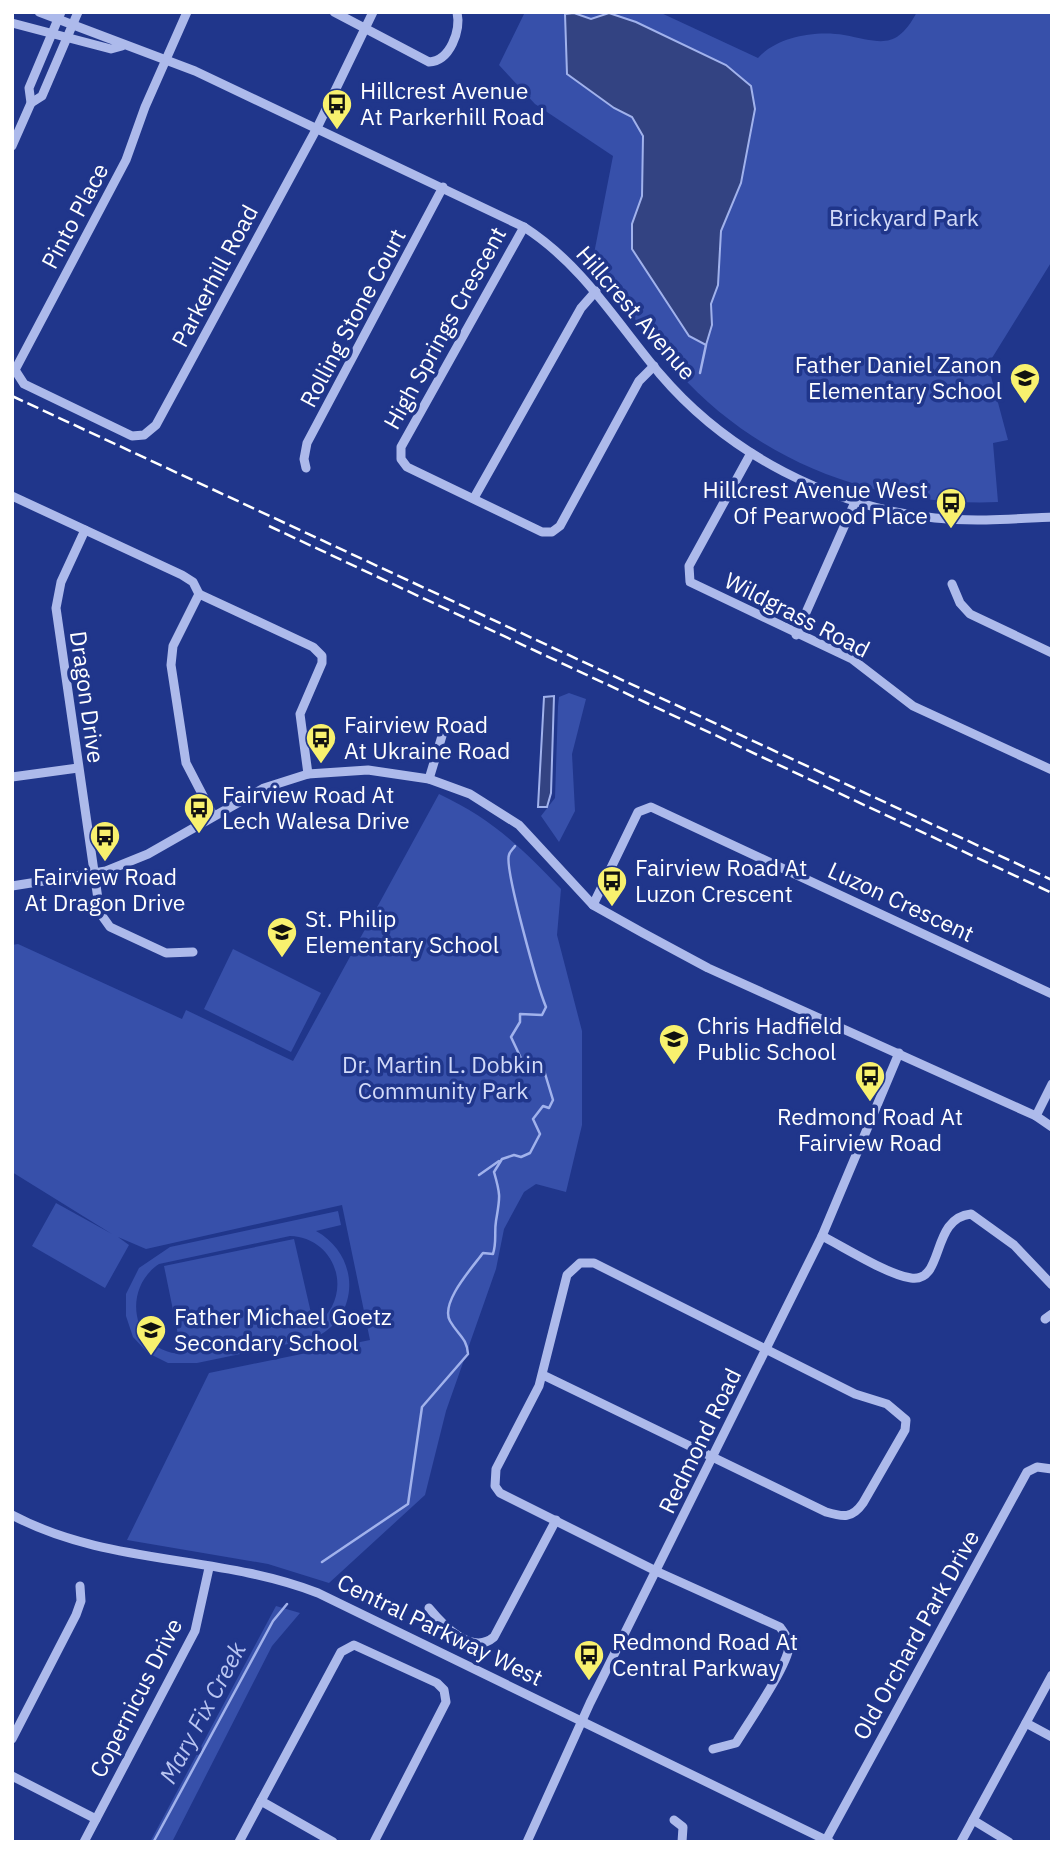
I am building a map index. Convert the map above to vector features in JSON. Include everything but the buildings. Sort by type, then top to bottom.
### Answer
[{"type":"street","name":"Hillcrest Avenue","points":[[38,12],[60,16],[115,40],[122,46],[165,59],[443,187],[524,228],[566,260],[596,290],[654,366],[707,420],[751,453],[803,480],[855,502],[936,518],[1052,517]]},
{"type":"street","points":[[31,103],[43,96],[78,12]]},
{"type":"street","name":"Pinto Place","points":[[24,384],[15,370],[17,362],[121,172],[165,59],[187,12]]},
{"type":"street","points":[[334,12],[422,61],[434,62],[449,49],[457,28],[457,12]]},
{"type":"street","name":"Parkerhill Road","points":[[24,384],[132,436],[144,435],[156,425],[317,128],[373,12]]},
{"type":"street","points":[[12,146],[31,103],[29,88],[60,16]]},
{"type":"street","name":"Hillcrest Avenue","points":[[12,23],[111,49],[122,46]]},
{"type":"street","name":"Rolling Stone Court","points":[[306,468],[303,459],[307,443],[443,187]]},
{"type":"street","name":"High Springs Crescent","points":[[524,228],[401,447],[401,459],[411,470],[474,498],[541,533],[549,533],[558,528],[636,386],[654,366]]},
{"type":"street","points":[[474,498],[581,309],[596,290]]},
{"type":"street","name":"Wildgrass Road","points":[[751,453],[689,566],[687,576],[694,585],[852,660],[914,706],[1052,770]]},
{"type":"street","points":[[12,496],[182,575],[193,582],[199,594],[313,647],[322,656],[319,671],[300,714],[307,774]]},
{"type":"street","points":[[796,635],[855,502]]},
{"type":"street","name":"Dragon Drive","points":[[85,530],[61,582],[56,608],[93,874],[104,923],[170,954],[192,952]]},
{"type":"street","points":[[952,584],[960,603],[970,614],[1052,653]]},
{"type":"street","points":[[199,594],[173,646],[171,665],[186,763],[213,815]]},
{"type":"street","points":[[429,779],[446,726]]},
{"type":"street","points":[[12,777],[78,768]]},
{"type":"street","points":[[12,886],[93,874],[148,854],[264,788],[307,774],[368,770],[429,779],[470,794],[519,825],[593,905],[708,968],[1036,1116],[1052,1127]]},
{"type":"street","name":"Luzon Crescent","points":[[593,905],[638,812],[651,807],[1052,994]]},
{"type":"street","name":"Redmond Road","points":[[527,1842],[582,1720],[658,1572],[822,1236],[899,1053]]},
{"type":"street","points":[[1036,1116],[1052,1084]]},
{"type":"street","points":[[822,1236],[899,1274],[919,1278],[927,1275],[950,1222],[957,1216],[971,1214],[1014,1245],[1052,1285]]},
{"type":"street","points":[[543,1375],[711,1459],[826,1512],[850,1516],[863,1503],[905,1430],[906,1420],[887,1405],[855,1394],[594,1263],[580,1263],[567,1275],[543,1375],[494,1476],[500,1493],[658,1572],[780,1627],[789,1643],[773,1682],[736,1743],[713,1749]]},
{"type":"street","name":"Old Orchard Park Drive","points":[[828,1841],[1027,1472],[1037,1467],[1052,1469]]},
{"type":"street","name":"Central Parkway West","points":[[12,1515],[86,1545],[283,1581],[318,1592],[828,1841]]},
{"type":"street","points":[[429,1608],[446,1629],[477,1644],[488,1642],[495,1637],[556,1520]]},
{"type":"street","name":"Copernicus Drive","points":[[84,1842],[195,1631],[209,1568]]},
{"type":"street","points":[[12,1739],[76,1615],[81,1601],[80,1586]]},
{"type":"street","points":[[239,1842],[341,1652],[347,1646],[360,1646],[437,1683],[443,1690],[446,1702],[373,1842]]},
{"type":"street","points":[[961,1842],[1052,1675]]},
{"type":"street","points":[[1026,1723],[1052,1737]]},
{"type":"street","points":[[12,1776],[96,1819]]},
{"type":"street","points":[[261,1801],[333,1842]]},
{"type":"street","points":[[674,1820],[683,1827],[682,1842]]},
{"type":"street","points":[[973,1820],[1009,1842]]},
{"type":"green space","name":"Brickyard Park","points":[[525,12],[659,12],[758,58],[786,40],[809,35],[833,34],[886,41],[902,33],[917,12],[1052,12],[1052,261],[992,358],[989,369],[1008,440],[993,443],[998,502],[953,502],[909,497],[824,473],[783,454],[745,431],[710,404],[678,372],[592,264],[613,156],[535,104],[499,65]]},
{"type":"green space","points":[[569,693],[586,699],[572,754],[575,811],[559,842],[541,816],[555,798],[559,697]]},
{"type":"green space","name":"Dr. Martin L. Dobkin Community Park","points":[[439,794],[475,813],[505,835],[561,889],[557,935],[582,1031],[582,1125],[566,1192],[536,1184],[524,1192],[504,1229],[496,1269],[446,1411],[425,1495],[329,1583],[268,1564],[127,1540],[209,1373],[370,1340],[342,1205],[146,1249],[118,1237],[129,1245],[105,1288],[32,1246],[56,1203],[112,1234],[12,1172],[12,945],[18,944],[182,1019],[186,1010],[293,1061]]},
{"type":"green space","points":[[233,949],[321,993],[291,1052],[204,1009]]},
{"type":"green space","points":[[338,1211],[341,1225],[316,1231],[331,1242],[341,1255],[349,1286],[347,1302],[340,1317],[312,1339],[197,1363],[168,1363],[148,1353],[133,1337],[126,1316],[126,1294],[139,1268],[170,1247]],"holes":[[[290,1236],[307,1239],[320,1247],[330,1258],[336,1272],[334,1301],[327,1314],[314,1326],[294,1239],[164,1266],[182,1354],[165,1351],[152,1343],[143,1332],[136,1304],[139,1289],[147,1275],[159,1264]]]},
{"type":"green space","points":[[276,1606],[300,1613],[272,1646],[172,1842],[150,1842]]},
{"type":"shaded area","points":[[574,13],[591,19],[609,13],[636,22],[726,65],[751,86],[755,109],[741,183],[721,231],[718,285],[711,304],[712,325],[706,345],[689,336],[632,249],[632,224],[642,196],[643,136],[632,117],[614,108],[567,74],[565,14]]},
{"type":"shaded area","points":[[554,696],[551,793],[547,807],[538,807],[544,697]]},
{"type":"waterway","name":"Mary Fix Creek","points":[[700,373],[706,345]]},
{"type":"waterway","name":"Mary Fix Creek","points":[[322,1562],[408,1504],[422,1407],[468,1354],[464,1340],[450,1321],[449,1305],[458,1286],[483,1253],[493,1254],[499,1196],[494,1172],[502,1159],[530,1153],[540,1134],[533,1119],[543,1106],[549,1108],[553,1100],[543,1067],[526,1069],[511,1037],[520,1022],[520,1014],[542,1015],[546,1007],[516,903],[509,864],[509,855],[515,846]]},
{"type":"waterway","points":[[479,1175],[499,1161]]},
{"type":"waterway","name":"Mary Fix Creek","points":[[154,1841],[273,1621],[287,1604]]},
{"type":"railway","points":[[12,396],[1052,880]]},
{"type":"railway","points":[[269,526],[1052,893]]},
{"type":"place","name":"Hillcrest Avenue At Parkerhill Road","points":[[337,131]]},
{"type":"place","name":"Father Daniel Zanon Elementary School","points":[[1025,405]]},
{"type":"place","name":"Hillcrest Avenue West Of Pearwood Place","points":[[951,530]]},
{"type":"place","name":"Fairview Road At Ukraine Road","points":[[321,765]]},
{"type":"place","name":"Fairview Road At Lech Walesa Drive","points":[[199,835]]},
{"type":"place","name":"Fairview Road At Dragon Drive","points":[[105,863]]},
{"type":"place","name":"Fairview Road At Luzon Crescent","points":[[612,908]]},
{"type":"place","name":"St. Philip Elementary School","points":[[282,959]]},
{"type":"place","name":"Chris Hadfield Public School","points":[[674,1066]]},
{"type":"place","name":"Redmond Road At Fairview Road","points":[[870,1103]]},
{"type":"place","name":"Father Michael Goetz Secondary School","points":[[151,1357]]},
{"type":"place","name":"Redmond Road At Central Parkway","points":[[589,1682]]}]
